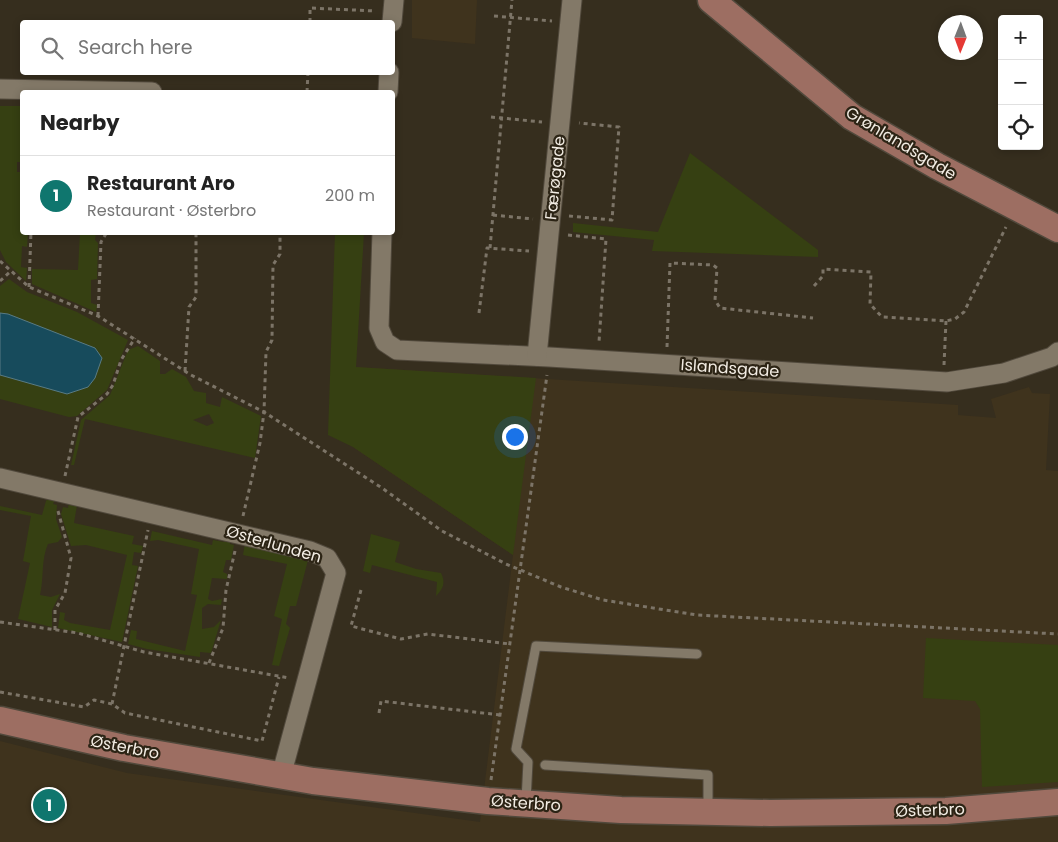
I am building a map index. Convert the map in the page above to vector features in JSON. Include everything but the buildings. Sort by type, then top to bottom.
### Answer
[{"type":"street","name":"Færøgade","points":[[543,356],[548,253],[572,0]]},
{"type":"street","name":"Grønlandsgade","points":[[724,7],[852,116],[937,166],[1058,229]]},
{"type":"street","points":[[388,90],[389,75]]},
{"type":"street","points":[[0,89],[51,90]]},
{"type":"street","name":"Islandsgade","points":[[382,235],[378,328],[385,342],[397,350],[543,356],[943,381],[1004,373],[1052,356],[1058,352]]},
{"type":"street","name":"Østerlunden","points":[[0,478],[239,533],[310,551],[327,558],[336,574],[281,776]]},
{"type":"street","name":"Østerbro","points":[[0,720],[124,748],[281,776],[488,801],[621,810],[708,812],[946,811],[1058,802]]},
{"type":"lane","points":[[526,803],[528,762],[516,749],[536,646],[698,654]]},
{"type":"lane","points":[[545,765],[708,775],[708,812]]},
{"type":"path","points":[[479,313],[487,248],[490,248],[512,0]]},
{"type":"path","points":[[310,20],[310,8],[393,11]]},
{"type":"path","points":[[494,16],[570,23]]},
{"type":"path","points":[[307,90],[308,75]]},
{"type":"path","points":[[491,117],[619,127],[612,220],[551,223]]},
{"type":"path","points":[[814,286],[823,276],[824,269],[871,272],[870,304],[882,317],[946,321],[955,318],[964,312],[1016,207]]},
{"type":"path","points":[[493,215],[551,223],[606,239],[597,360]]},
{"type":"path","points":[[29,287],[31,235]]},
{"type":"path","points":[[98,316],[101,242],[105,235]]},
{"type":"path","points":[[185,371],[189,307],[196,297],[196,235]]},
{"type":"path","points":[[209,664],[223,628],[226,590],[260,443],[264,412],[266,352],[272,340],[273,265],[280,254],[280,235]]},
{"type":"path","points":[[490,248],[548,253]]},
{"type":"path","points":[[0,261],[10,272],[29,287],[98,316],[185,371],[264,412],[382,488],[442,531],[520,570],[603,600],[697,615],[1058,634]]},
{"type":"path","points":[[666,364],[670,263],[713,265],[717,268],[716,300],[717,305],[725,310],[779,312],[791,317],[813,318]]},
{"type":"path","points":[[0,280],[10,272]]},
{"type":"path","points":[[943,381],[946,321]]},
{"type":"path","points":[[54,630],[55,610],[65,593],[71,558],[58,512],[78,418],[107,394],[113,385],[122,360],[135,338]]},
{"type":"path","points":[[488,801],[520,570],[543,356]]},
{"type":"path","points":[[112,704],[152,513]]},
{"type":"path","points":[[361,590],[351,626],[401,639],[428,634],[510,644]]},
{"type":"path","points":[[0,622],[78,633],[125,647],[307,681]]},
{"type":"path","points":[[0,692],[84,707],[94,700],[112,704],[124,713],[262,741],[279,677]]},
{"type":"path","points":[[379,713],[381,702],[500,715]]},
{"type":"shaded area","points":[[412,0],[477,0],[475,44],[412,38]]},
{"type":"shaded area","points":[[356,367],[958,405],[958,415],[996,418],[991,399],[1029,387],[1032,393],[1050,394],[1046,470],[1058,471],[1058,842],[0,842],[0,741],[127,773],[480,822],[513,555],[353,447]]},
{"type":"green space","points":[[0,106],[20,106],[20,162],[17,162],[17,172],[20,172],[20,235],[28,235],[27,247],[22,246],[21,267],[27,268],[26,281],[6,262],[0,250]]},
{"type":"green space","points":[[690,153],[818,250],[818,257],[652,251],[654,240],[573,232],[573,223],[658,232]]},
{"type":"green space","points":[[80,235],[96,235],[95,240],[98,243],[97,279],[91,280],[91,303],[97,305],[96,312],[32,284],[32,269],[78,270]]},
{"type":"green space","points":[[335,235],[364,235],[356,367],[536,378],[513,555],[353,447],[328,435]]},
{"type":"green space","points":[[9,279],[27,292],[77,312],[128,340],[107,390],[77,416],[69,417],[0,399],[0,286]]},
{"type":"green space","points":[[138,346],[160,361],[160,374],[165,374],[172,369],[186,377],[194,391],[206,393],[206,403],[220,407],[222,397],[261,416],[255,458],[85,419],[74,465],[71,465],[81,420],[110,395],[128,350]],"holes":[[[209,414],[214,423],[207,426],[193,420]]]},
{"type":"green space","points":[[49,497],[55,499],[53,504],[57,505],[56,519],[62,537],[58,542],[48,544],[43,562],[40,595],[51,597],[60,594],[52,610],[52,627],[18,619],[30,563],[23,561],[31,516],[0,510],[0,506],[42,515]]},
{"type":"green space","points":[[69,502],[77,505],[74,523],[134,536],[132,544],[143,546],[141,553],[134,552],[132,565],[138,566],[122,642],[58,628],[60,612],[65,613],[64,620],[70,623],[110,630],[127,555],[86,545],[71,546],[61,514],[63,507],[68,508]]},
{"type":"green space","points":[[152,531],[212,545],[213,540],[224,542],[226,538],[231,539],[230,544],[234,545],[231,560],[226,560],[223,572],[227,574],[227,579],[212,578],[208,599],[212,601],[222,599],[221,605],[208,604],[202,608],[202,629],[214,627],[221,620],[211,653],[200,652],[200,657],[147,649],[128,644],[131,630],[137,631],[136,639],[185,651],[197,595],[191,594],[199,549],[158,540],[150,541]]},
{"type":"green space","points":[[371,534],[400,542],[395,562],[416,569],[441,573],[443,577],[442,588],[436,596],[437,582],[372,565],[370,573],[363,571]]},
{"type":"green space","points":[[245,543],[250,544],[250,547],[308,560],[296,606],[290,606],[286,624],[290,628],[279,666],[272,665],[282,619],[274,616],[287,564],[243,555]]},
{"type":"green space","points":[[926,638],[1058,645],[1058,782],[982,787],[980,709],[975,701],[923,698]]},
{"type":"water","points":[[0,313],[8,314],[95,348],[102,358],[95,378],[88,387],[67,394],[0,375]]},
{"type":"place","name":"Restaurant Aro","points":[[49,805]]}]
